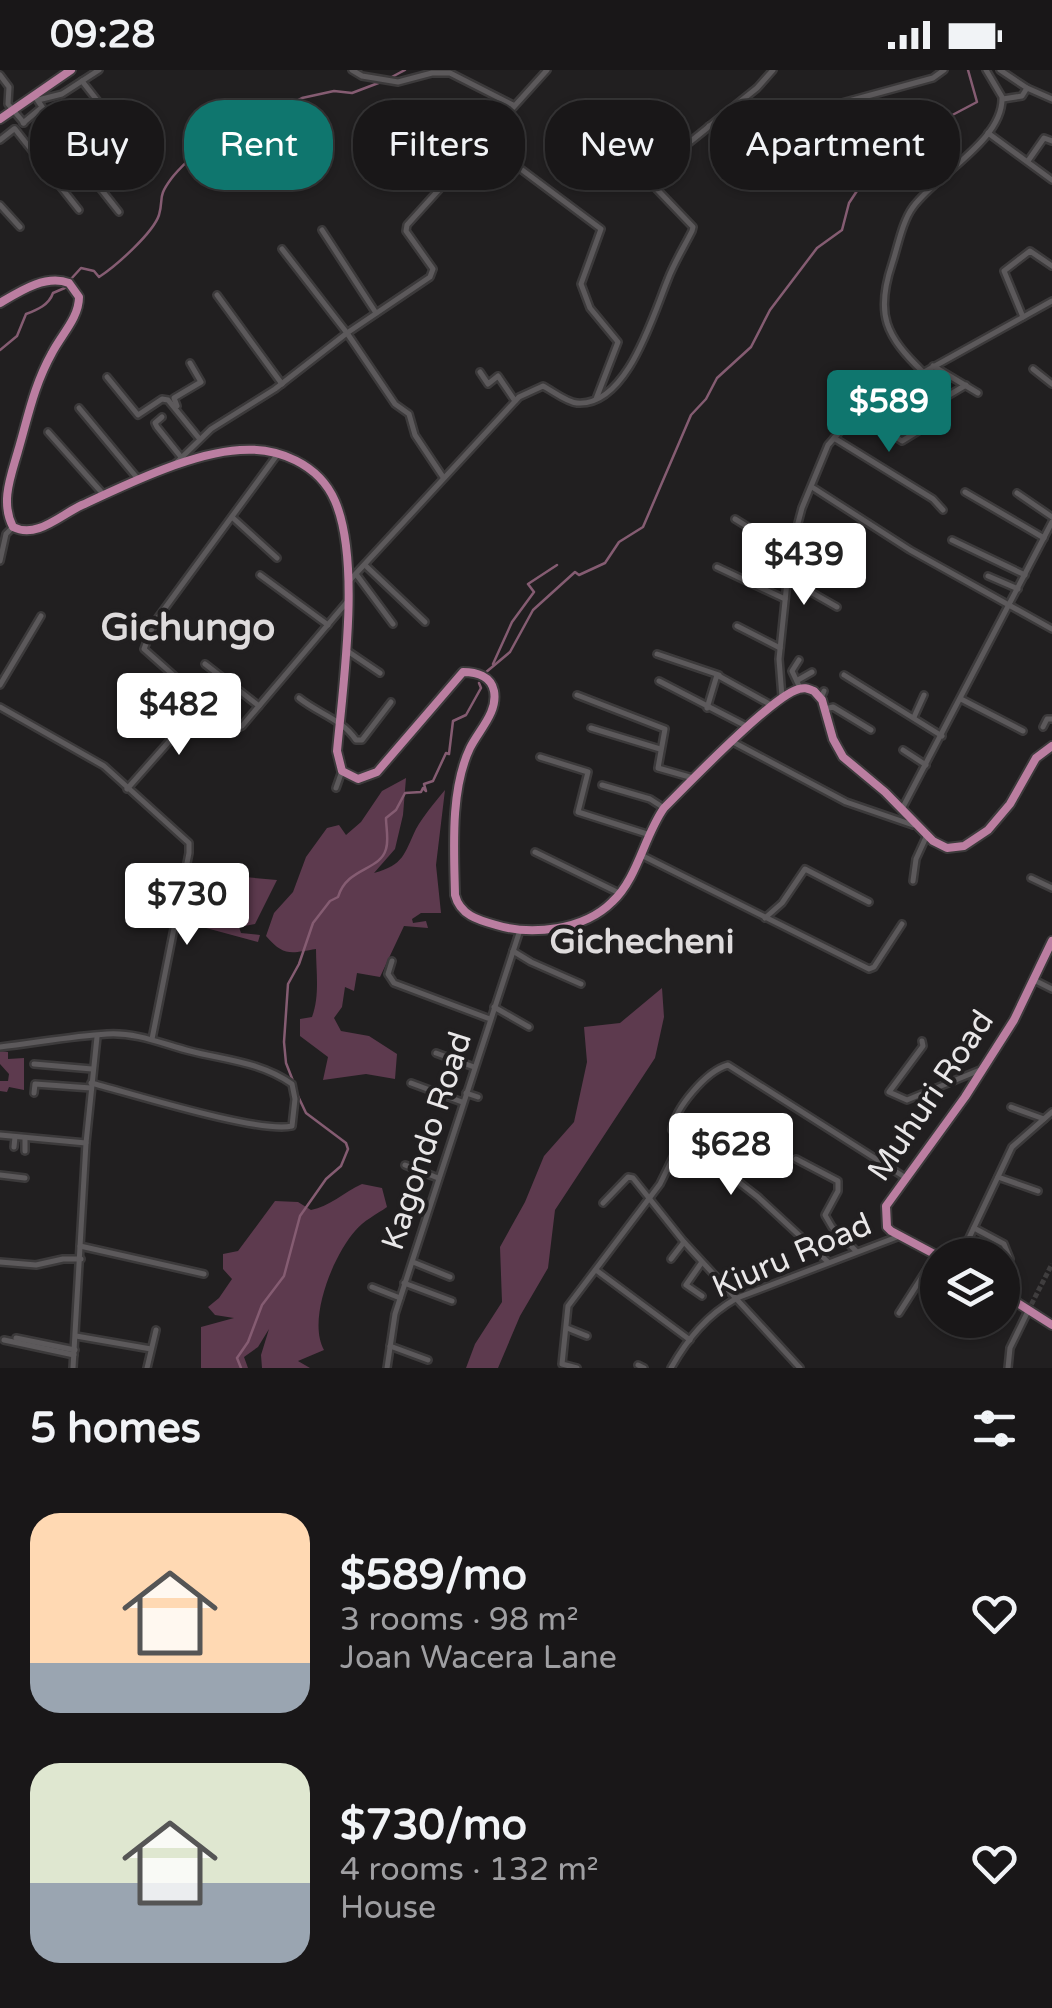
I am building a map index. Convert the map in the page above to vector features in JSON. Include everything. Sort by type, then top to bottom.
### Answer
[{"type":"main road","points":[[1,119],[36,98],[70,70]]},
{"type":"main road","points":[[0,303],[56,280],[70,283],[79,297],[76,314],[40,378],[9,475],[6,530],[39,529],[67,512],[209,455],[232,450],[279,453],[312,471],[335,502],[348,582],[337,752],[342,771],[358,779],[372,776],[386,766],[460,674],[476,672],[486,678],[494,691],[492,710],[466,758],[458,793],[456,899],[471,916],[520,930],[543,930],[570,924],[612,903],[664,808],[799,684],[826,694],[825,709],[843,757],[940,846],[954,849],[976,840],[1000,818],[1036,758],[1051,747]]},
{"type":"main road","name":"Muhuri Road","points":[[920,1248],[887,1227],[884,1213],[889,1200],[1014,1020],[1052,941]]},
{"type":"main road","points":[[1020,1305],[1052,1326]]},
{"type":"street","points":[[82,70],[90,76]]},
{"type":"street","points":[[36,98],[62,94],[99,70]]},
{"type":"street","points":[[352,70],[362,76],[398,82],[432,73],[450,74],[503,100]]},
{"type":"street","points":[[518,100],[547,70]]},
{"type":"street","points":[[741,100],[773,70]]},
{"type":"street","points":[[853,100],[934,78],[944,70]]},
{"type":"street","points":[[923,372],[899,348],[884,318],[888,277],[912,208],[998,122],[1002,98],[986,70]]},
{"type":"street","points":[[1000,70],[1052,99]]},
{"type":"street","points":[[0,75],[8,87],[8,101],[24,123]]},
{"type":"street","points":[[54,81],[62,94]]},
{"type":"street","points":[[82,81],[97,100]]},
{"type":"street","points":[[1002,98],[1022,96],[1027,88]]},
{"type":"street","points":[[0,140],[30,118]]},
{"type":"street","points":[[1,119],[79,210]]},
{"type":"street","points":[[348,582],[516,401],[542,386],[573,402],[596,399],[611,391],[653,321],[693,227],[648,177],[709,126]]},
{"type":"street","points":[[988,133],[1052,180]]},
{"type":"street","points":[[1027,161],[1044,138],[1052,141]]},
{"type":"street","points":[[525,172],[600,229],[581,281],[590,308],[618,342],[596,399]]},
{"type":"street","points":[[103,190],[120,212]]},
{"type":"street","points":[[171,469],[199,437],[282,384],[432,274],[433,269],[406,228],[439,190]]},
{"type":"street","points":[[0,205],[20,227]]},
{"type":"street","points":[[322,230],[376,313]]},
{"type":"street","points":[[282,248],[395,404],[409,414],[415,435],[443,477]]},
{"type":"street","points":[[1024,317],[1004,272],[1030,251],[1052,266]]},
{"type":"street","points":[[217,295],[282,384]]},
{"type":"street","points":[[782,698],[780,648],[790,553],[820,460],[834,438],[860,414],[923,372],[1052,301]]},
{"type":"street","points":[[190,363],[200,382],[173,400],[199,437]]},
{"type":"street","points":[[933,366],[978,393]]},
{"type":"street","points":[[1033,370],[1052,384]]},
{"type":"street","points":[[480,372],[488,384],[498,376],[516,401]]},
{"type":"street","points":[[107,377],[138,414],[162,399],[168,400],[199,437]]},
{"type":"street","points":[[938,400],[966,385]]},
{"type":"street","points":[[80,408],[140,482]]},
{"type":"street","points":[[860,414],[902,441],[920,430]]},
{"type":"street","points":[[162,417],[156,427],[181,457]]},
{"type":"street","points":[[48,432],[104,496]]},
{"type":"street","points":[[834,438],[933,499],[943,510]]},
{"type":"street","points":[[279,453],[154,623],[143,647],[234,729],[242,726],[348,601]]},
{"type":"street","points":[[812,487],[910,550],[1052,629]]},
{"type":"street","points":[[965,492],[1044,538]]},
{"type":"street","points":[[902,808],[1052,520],[1017,493]]},
{"type":"street","points":[[232,517],[277,558]]},
{"type":"street","points":[[735,519],[790,553]]},
{"type":"street","points":[[0,561],[6,530]]},
{"type":"street","points":[[952,540],[1025,575]]},
{"type":"street","points":[[366,566],[424,622]]},
{"type":"street","points":[[717,567],[785,600]]},
{"type":"street","points":[[356,574],[393,624]]},
{"type":"street","points":[[260,575],[328,625]]},
{"type":"street","points":[[988,576],[1018,589]]},
{"type":"street","points":[[788,579],[838,607]]},
{"type":"street","points":[[0,686],[41,616]]},
{"type":"street","points":[[738,626],[780,648]]},
{"type":"street","points":[[346,650],[380,673]]},
{"type":"street","points":[[657,654],[719,675],[773,706]]},
{"type":"street","points":[[798,660],[792,672],[799,684],[812,672]]},
{"type":"street","points":[[205,664],[258,706]]},
{"type":"street","points":[[708,708],[712,684],[719,675]]},
{"type":"street","points":[[844,676],[942,736]]},
{"type":"street","points":[[659,682],[748,727]]},
{"type":"street","points":[[914,718],[924,695]]},
{"type":"street","points":[[577,696],[664,730],[658,768],[693,778]]},
{"type":"street","points":[[298,698],[320,714],[340,721],[356,740],[362,740],[391,702]]},
{"type":"street","points":[[962,699],[1023,731]]},
{"type":"street","points":[[128,790],[203,703]]},
{"type":"street","points":[[0,706],[104,766],[186,838],[190,850],[152,1039]]},
{"type":"street","points":[[825,709],[833,707],[871,730]]},
{"type":"street","points":[[1043,727],[1052,719]]},
{"type":"street","points":[[591,728],[660,749]]},
{"type":"street","points":[[1051,747],[1052,736]]},
{"type":"street","points":[[733,742],[846,802],[916,826]]},
{"type":"street","points":[[904,750],[926,765]]},
{"type":"street","points":[[540,757],[588,772],[578,812],[648,834]]},
{"type":"street","points":[[336,788],[342,771]]},
{"type":"street","points":[[602,786],[650,798],[664,808]]},
{"type":"street","points":[[913,880],[916,859],[926,836]]},
{"type":"street","points":[[535,852],[619,893]]},
{"type":"street","points":[[639,854],[858,966],[872,969],[902,924]]},
{"type":"street","points":[[764,918],[776,912],[805,869],[869,902]]},
{"type":"street","points":[[1031,878],[1052,888]]},
{"type":"street","name":"Kagondo Road","points":[[387,1368],[404,1284],[520,930]]},
{"type":"street","points":[[513,951],[581,984]]},
{"type":"street","points":[[392,961],[388,974],[394,982],[490,1019]]},
{"type":"street","points":[[1034,980],[1052,989]]},
{"type":"street","points":[[494,1007],[530,1027]]},
{"type":"street","points":[[0,1047],[108,1034],[152,1039],[250,1064],[290,1082],[295,1094],[292,1126],[271,1126],[91,1086],[35,1084],[34,1093]]},
{"type":"street","points":[[73,1368],[86,1143],[97,1036]]},
{"type":"street","points":[[922,1041],[923,1046],[889,1092],[907,1100],[983,1068]]},
{"type":"street","points":[[436,1053],[474,1068]]},
{"type":"street","points":[[34,1064],[92,1069]]},
{"type":"street","points":[[828,1262],[758,1197],[672,1130],[684,1106],[722,1066],[728,1066],[903,1176]]},
{"type":"street","points":[[412,1083],[462,1102]]},
{"type":"street","points":[[466,1093],[478,1098]]},
{"type":"street","points":[[684,1106],[691,1112]]},
{"type":"street","points":[[1011,1106],[1044,1119]]},
{"type":"street","points":[[969,1238],[1012,1147],[1052,1112]]},
{"type":"street","points":[[0,1135],[86,1143]]},
{"type":"street","points":[[14,1147],[15,1137]]},
{"type":"street","points":[[25,1151],[26,1138]]},
{"type":"street","points":[[577,1368],[563,1365],[568,1306],[668,1171],[682,1139]]},
{"type":"street","points":[[796,1158],[838,1181],[838,1191],[825,1216],[856,1251]]},
{"type":"street","points":[[404,1165],[438,1178]]},
{"type":"street","points":[[0,1174],[25,1178]]},
{"type":"street","points":[[998,1177],[1038,1191]]},
{"type":"street","points":[[603,1203],[628,1178],[633,1178],[684,1242],[800,1368]]},
{"type":"street","points":[[974,1228],[993,1238]]},
{"type":"street","name":"Kiuru Road","points":[[671,1368],[708,1316],[737,1298],[898,1237]]},
{"type":"street","points":[[671,1259],[684,1242]]},
{"type":"street","points":[[79,1246],[204,1274]]},
{"type":"street","points":[[0,1262],[36,1265],[63,1258],[81,1259]]},
{"type":"street","points":[[413,1262],[450,1277]]},
{"type":"street","points":[[702,1262],[686,1285],[702,1296]]},
{"type":"street","points":[[596,1270],[690,1340]]},
{"type":"street","points":[[899,1314],[920,1282]]},
{"type":"street","points":[[404,1284],[452,1301]]},
{"type":"street","points":[[372,1287],[400,1298]]},
{"type":"street","points":[[1008,1368],[1010,1348],[1028,1311]]},
{"type":"street","points":[[566,1328],[587,1336]]},
{"type":"street","points":[[147,1368],[156,1330]]},
{"type":"street","points":[[76,1336],[151,1349]]},
{"type":"street","points":[[16,1338],[74,1353]]},
{"type":"street","points":[[4,1340],[74,1353]]},
{"type":"street","points":[[390,1346],[428,1360]]},
{"type":"shaded area","points":[[406,778],[395,849],[374,873],[402,857],[419,824],[445,790],[436,865],[441,913],[421,913],[412,919],[413,923],[426,921],[428,928],[404,926],[380,977],[357,973],[354,991],[345,987],[342,1007],[334,1018],[341,1031],[369,1036],[397,1054],[395,1079],[366,1074],[323,1080],[328,1057],[300,1036],[300,1019],[312,1017],[314,1009],[316,949],[288,952],[266,936],[274,913],[293,892],[306,857],[327,828],[339,825],[346,835],[361,822],[382,791]]},
{"type":"shaded area","points":[[222,875],[277,880],[255,924],[239,927],[241,933],[260,935],[258,942],[184,922],[187,897],[213,900]]},
{"type":"shaded area","points":[[662,988],[664,1017],[655,1058],[555,1210],[548,1268],[520,1316],[498,1368],[466,1368],[475,1344],[502,1302],[500,1247],[544,1156],[574,1122],[587,1062],[584,1027],[620,1023]]},
{"type":"shaded area","points":[[0,1051],[8,1052],[8,1059],[24,1058],[24,1090],[9,1087],[7,1092],[0,1091],[0,1081],[8,1081],[9,1074],[0,1064]]},
{"type":"shaded area","points":[[362,1184],[382,1188],[387,1207],[358,1227],[338,1256],[321,1306],[320,1337],[324,1350],[298,1361],[310,1368],[262,1368],[261,1355],[269,1329],[258,1347],[244,1357],[248,1368],[201,1368],[201,1327],[234,1318],[215,1315],[208,1307],[232,1279],[223,1269],[223,1254],[238,1251],[275,1201],[298,1202],[311,1210]]},
{"type":"waterway","points":[[388,79],[405,70]]},
{"type":"waterway","points":[[960,111],[977,102],[968,70]]},
{"type":"waterway","points":[[71,279],[81,268],[94,271],[99,277],[142,240],[159,215],[167,185],[207,141],[214,126],[225,127],[251,116],[265,116],[302,98],[334,91],[352,93],[381,82]]},
{"type":"waterway","points":[[485,673],[510,652],[533,610],[575,572],[579,575],[605,563],[619,542],[643,527],[691,415],[706,399],[717,378],[751,347],[770,310],[817,248],[842,230],[849,203],[858,190]]},
{"type":"waterway","points":[[0,350],[17,336],[26,314],[67,287]]},
{"type":"waterway","points":[[493,664],[512,622],[534,592],[528,584],[557,565]]},
{"type":"waterway","points":[[295,1086],[286,1063],[284,1042],[288,984],[313,923],[348,880],[383,856],[386,818],[396,810],[405,793],[421,792],[423,788],[426,791],[424,784],[433,781],[446,753],[449,754],[453,721],[466,715],[481,688],[479,683]]},
{"type":"waterway","points":[[241,1368],[237,1358],[248,1342],[262,1305],[284,1276],[300,1216],[326,1179],[341,1166],[348,1149],[346,1143],[306,1113],[297,1094]]},
{"type":"tunnel","points":[[1028,1311],[1052,1264]]},
{"type":"district","name":"Gichungo","points":[[188,628]]},
{"type":"district","name":"Gichecheni","points":[[642,942]]}]
